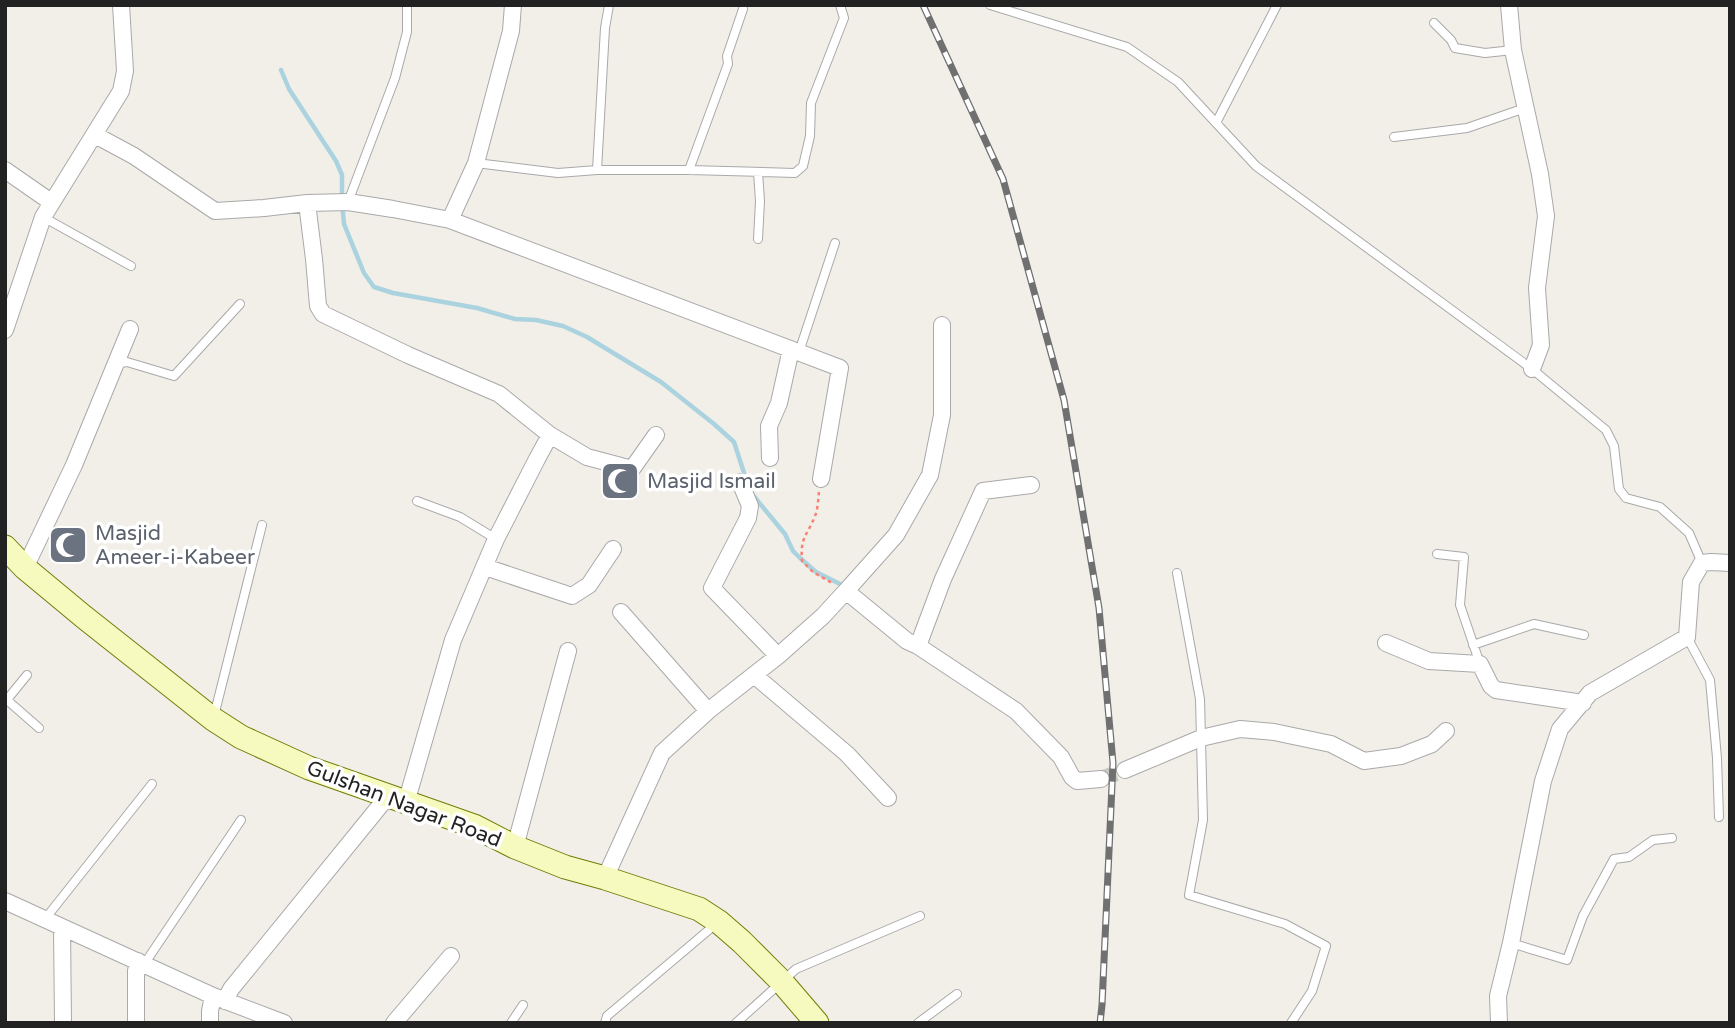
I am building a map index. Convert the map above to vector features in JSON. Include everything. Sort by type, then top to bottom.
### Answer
[{"type":"street","points":[[5,330],[43,217],[121,91],[125,71],[121,5]]},
{"type":"street","points":[[450,220],[476,163],[511,32],[513,5]]},
{"type":"street","points":[[1509,5],[1513,50],[1540,174],[1546,216],[1536,288],[1541,345],[1532,369]]},
{"type":"street","points":[[95,135],[134,156],[215,211],[348,202],[450,220],[840,368],[821,479]]},
{"type":"street","points":[[5,170],[51,202]]},
{"type":"street","points":[[307,203],[318,306],[323,314],[408,355],[499,394],[551,435],[587,457],[632,469],[656,435]]},
{"type":"street","points":[[605,878],[662,753],[708,711],[778,656],[823,616],[896,536],[930,475],[942,415],[942,325]]},
{"type":"street","points":[[25,568],[74,465],[130,329]]},
{"type":"street","points":[[770,458],[769,426],[795,350]]},
{"type":"street","points":[[210,1023],[210,1011],[219,999],[231,989],[397,799],[453,640],[496,539],[551,435]]},
{"type":"street","points":[[740,482],[750,506],[748,519],[712,588],[778,656]]},
{"type":"street","points":[[918,646],[943,579],[984,491],[1031,485]]},
{"type":"street","name":"Gulshan Nagar Road","points":[[5,547],[25,568],[85,617],[213,719],[241,737],[309,768],[474,826],[515,847],[565,867],[699,909],[742,942],[781,981],[817,1023]]},
{"type":"street","points":[[485,567],[572,596],[589,584],[613,549]]},
{"type":"street","points":[[1499,1023],[1499,996],[1543,781],[1560,729],[1590,693],[1687,636],[1691,582],[1702,563],[1730,563]]},
{"type":"street","points":[[846,591],[906,641],[918,646],[1016,711],[1060,757],[1077,781],[1101,779]]},
{"type":"street","points":[[621,612],[708,711]]},
{"type":"street","points":[[1386,643],[1429,661],[1480,664],[1491,686],[1496,690],[1583,703]]},
{"type":"street","points":[[515,847],[568,651]]},
{"type":"street","points":[[754,674],[847,754],[888,798]]},
{"type":"street","points":[[1125,770],[1201,738],[1240,729],[1275,732],[1331,744],[1364,761],[1401,756],[1432,744],[1446,731]]},
{"type":"street","points":[[5,901],[219,999],[284,1023]]},
{"type":"street","points":[[62,928],[63,1023]]},
{"type":"street","points":[[394,1023],[450,956]]},
{"type":"street","points":[[136,1023],[136,971],[142,963]]},
{"type":"lane","points":[[348,202],[395,78],[407,32],[407,5]]},
{"type":"lane","points":[[597,170],[605,28],[609,5]]},
{"type":"lane","points":[[476,163],[558,173],[597,170],[795,173],[803,166],[810,136],[811,103],[844,18],[840,5]]},
{"type":"lane","points":[[990,5],[1127,47],[1178,82],[1256,166],[1532,369],[1606,430],[1614,446],[1619,489],[1626,498],[1660,507],[1689,533],[1702,563]]},
{"type":"lane","points":[[1216,123],[1277,5]]},
{"type":"lane","points":[[689,170],[728,64],[727,57],[743,9]]},
{"type":"lane","points":[[1434,23],[1455,48],[1485,53],[1513,50]]},
{"type":"lane","points":[[1394,137],[1467,128],[1525,108]]},
{"type":"lane","points":[[758,172],[758,239]]},
{"type":"lane","points":[[43,217],[131,266]]},
{"type":"lane","points":[[795,350],[835,243]]},
{"type":"lane","points":[[114,364],[127,362],[174,376],[240,304]]},
{"type":"lane","points":[[417,501],[460,517],[496,539]]},
{"type":"lane","points":[[213,719],[262,525]]},
{"type":"lane","points":[[1437,554],[1464,557],[1460,605],[1480,664]]},
{"type":"lane","points":[[1177,573],[1200,699],[1203,820],[1189,895],[1285,924],[1326,946],[1312,991],[1291,1023]]},
{"type":"lane","points":[[1473,645],[1534,624],[1584,635]]},
{"type":"lane","points":[[1687,636],[1710,680],[1719,817]]},
{"type":"lane","points":[[27,675],[6,701],[39,728]]},
{"type":"lane","points":[[45,920],[152,784]]},
{"type":"lane","points":[[142,963],[149,957],[241,820]]},
{"type":"lane","points":[[1511,943],[1567,960],[1583,916],[1614,859],[1629,857],[1653,840],[1672,838]]},
{"type":"lane","points":[[736,1023],[796,968],[920,916]]},
{"type":"lane","points":[[605,1023],[607,1016],[719,922]]},
{"type":"lane","points":[[918,1023],[957,994]]},
{"type":"lane","points":[[511,1023],[523,1005]]},
{"type":"path","points":[[821,479],[816,515],[803,538],[802,561],[813,572],[846,591]]},
{"type":"waterway","points":[[281,70],[289,89],[336,161],[342,175],[344,224],[364,273],[374,287],[477,308],[515,319],[563,326],[587,337],[661,382],[714,424],[734,442],[746,479]]},
{"type":"waterway","points":[[752,494],[785,534],[793,551],[816,572],[844,586]]},
{"type":"tunnel","points":[[1101,779],[1125,770]]},
{"type":"railway","points":[[923,5],[1003,179],[1064,400],[1099,608],[1113,763],[1100,1023]]},
{"type":"place","name":"Masjid Ismail","points":[[620,481]]},
{"type":"place","name":"Masjid Ameer-i-Kabeer","points":[[68,545]]}]
